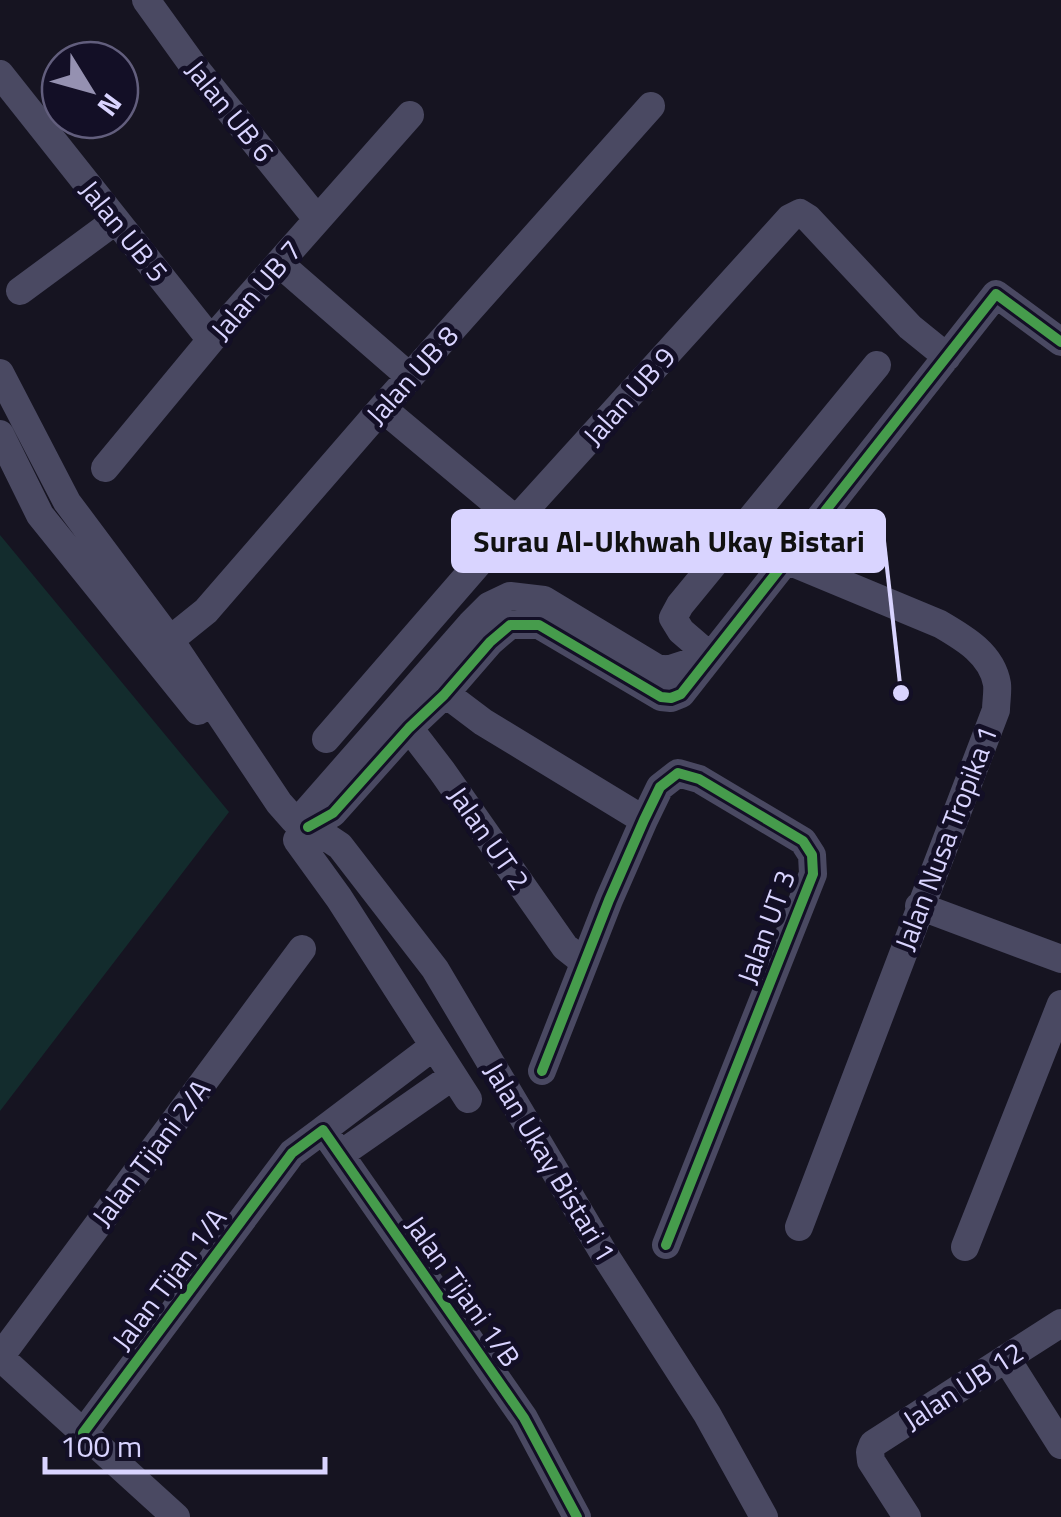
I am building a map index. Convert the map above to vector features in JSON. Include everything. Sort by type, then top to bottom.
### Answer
[{"type":"street","name":"Jalan UB 6","points":[[146,0],[192,64],[317,219]]},
{"type":"street","name":"Jalan UB 5","points":[[2,79],[212,340]]},
{"type":"street","name":"Jalan UB 8","points":[[170,640],[206,611],[651,106]]},
{"type":"street","name":"Jalan UB 7","points":[[104,468],[410,115]]},
{"type":"street","name":"Jalan UB 9","points":[[326,739],[516,520],[790,218],[800,213],[808,218],[910,327],[946,357]]},
{"type":"street","points":[[20,291],[115,220]]},
{"type":"street","points":[[280,264],[410,377]]},
{"type":"street","points":[[300,829],[321,822],[334,812],[401,720],[434,686],[490,606],[510,596],[544,600],[655,667],[667,670],[710,656],[996,294],[1061,342]]},
{"type":"street","points":[[710,656],[680,632],[673,618],[680,605],[877,365]]},
{"type":"street","name":"Jalan Ukay Bistari 1","points":[[0,374],[67,502],[170,640],[300,829],[338,898],[460,1087],[396,1116]]},
{"type":"street","points":[[382,408],[516,520]]},
{"type":"street","name":"Jalan Ukay Bistari 1","points":[[0,434],[40,514],[250,775],[300,829],[325,836],[340,846],[436,969],[603,1252],[707,1414],[764,1517]]},
{"type":"street","name":"Jalan Nusa Tropika 1","points":[[786,560],[959,635],[987,657],[997,684],[996,710],[799,1227]]},
{"type":"street","points":[[434,686],[484,722],[644,820]]},
{"type":"street","name":"Jalan UT 2","points":[[401,720],[565,947],[584,962]]},
{"type":"street","name":"Jalan UT 3","points":[[542,1070],[660,787],[678,774],[699,780],[802,840],[812,856],[814,874],[666,1246]]},
{"type":"street","points":[[919,906],[1061,958]]},
{"type":"street","name":"Jalan Tijani 2/A","points":[[0,1357],[302,949]]},
{"type":"street","points":[[966,1247],[1061,1004]]},
{"type":"street","points":[[323,1130],[434,1046]]},
{"type":"street","points":[[341,1154],[396,1116],[376,1089]]},
{"type":"street","name":"Jalan Tijan 1/A","points":[[83,1433],[292,1153],[323,1130]]},
{"type":"street","name":"Jalan Tijani 1/B","points":[[323,1130],[524,1418],[577,1517]]},
{"type":"street","name":"Jalan UB 12","points":[[907,1517],[870,1460],[873,1444],[1061,1324]]},
{"type":"street","points":[[0,1357],[176,1517]]},
{"type":"street","points":[[1006,1358],[1061,1445]]},
{"type":"green space","points":[[0,535],[229,812],[0,1111]]},
{"type":"cycle path","points":[[308,827],[333,813],[510,625],[539,625],[661,697],[681,694],[996,294],[1061,342]]},
{"type":"cycle path","points":[[542,1071],[609,900],[660,787],[678,773],[699,779],[803,841],[812,855],[813,874],[666,1245]]},
{"type":"cycle path","points":[[83,1433],[292,1153],[323,1130],[524,1418],[577,1517]]},
{"type":"place","name":"Surau Al-Ukhwah Ukay Bistari","points":[[901,693]]}]
